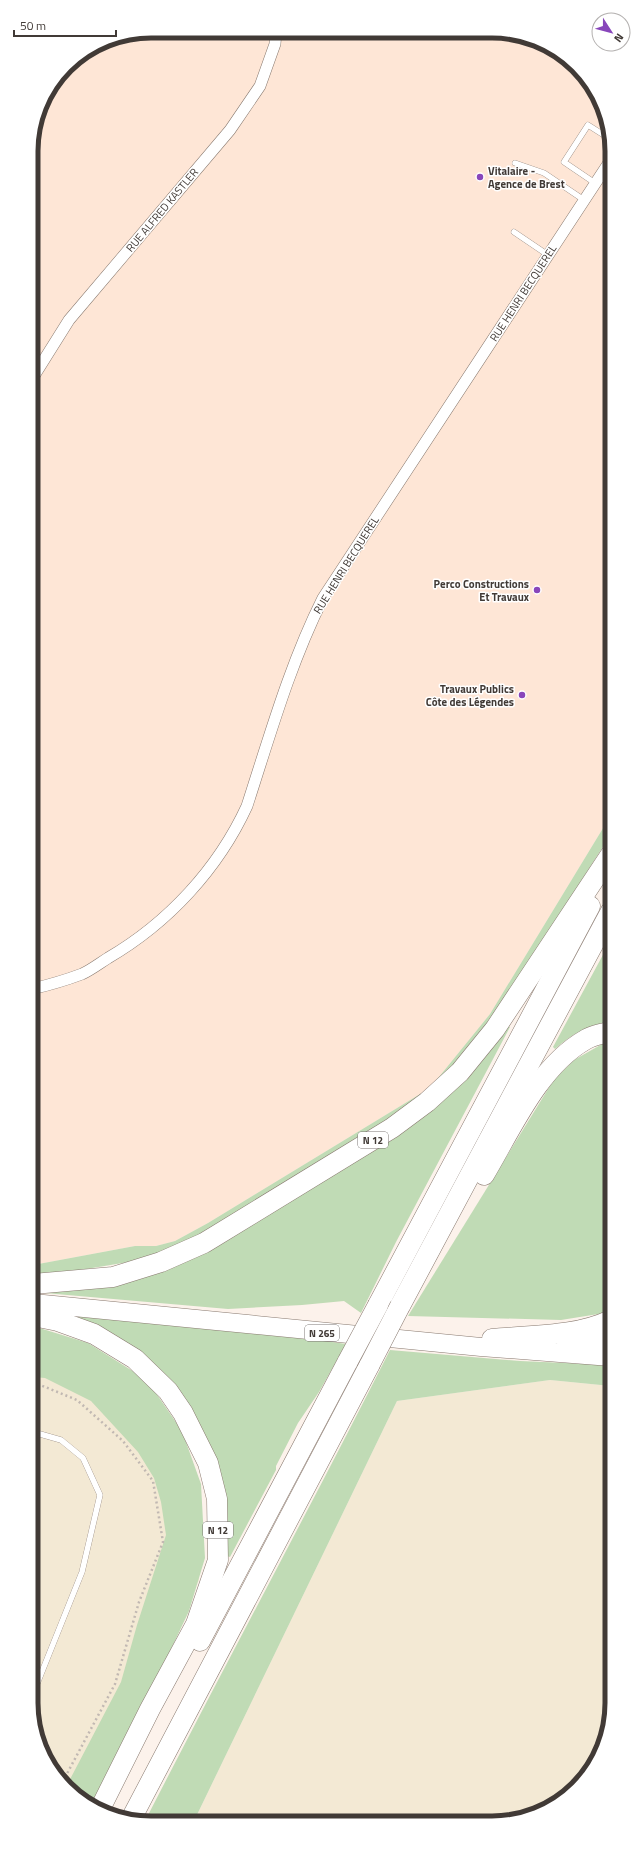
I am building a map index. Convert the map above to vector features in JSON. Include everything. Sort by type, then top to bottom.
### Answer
[{"type":"highway","name":"N 12","points":[[38,1284],[113,1277],[161,1262],[197,1246],[392,1128],[427,1102],[460,1072],[495,1029],[605,863]]},
{"type":"highway","points":[[112,1809],[348,1361],[605,879]]},
{"type":"highway","points":[[133,1815],[400,1306],[605,922]]},
{"type":"highway","points":[[431,1248],[463,1211],[524,1107],[554,1063],[586,1039],[605,1033]]},
{"type":"highway","name":"N 12","points":[[38,1317],[58,1321],[94,1334],[135,1359],[168,1391],[183,1413],[208,1463],[217,1499],[218,1560],[196,1624],[150,1709],[102,1804]]},
{"type":"highway","points":[[492,1339],[568,1332],[605,1323]]},
{"type":"main road","name":"N 265","points":[[38,1294],[492,1339],[573,1344],[605,1343]]},
{"type":"main road","name":"N 265","points":[[38,1304],[473,1347],[605,1357]]},
{"type":"street","name":"RUE ALFRED KASTLER","points":[[38,369],[69,320],[230,130],[260,86],[276,44],[276,38]]},
{"type":"street","name":"RUE HENRI BECQUEREL","points":[[38,987],[83,974],[126,948],[169,915],[205,874],[240,822],[247,806],[289,674],[307,630],[323,598],[605,168]]},
{"type":"lane","points":[[595,183],[564,162],[588,125],[604,135]]},
{"type":"lane","points":[[515,163],[544,173],[584,200]]},
{"type":"lane","points":[[514,232],[548,255]]},
{"type":"lane","points":[[38,1433],[61,1440],[83,1458],[100,1495],[82,1572],[38,1682]]},
{"type":"path","points":[[38,1384],[77,1400],[123,1442],[153,1481],[163,1542],[139,1602],[115,1684],[65,1777]]},
{"type":"shaded area","points":[[492,38],[514,40],[528,44],[561,61],[582,82],[599,115],[605,144],[605,825],[490,1014],[430,1088],[208,1223],[175,1241],[156,1246],[135,1246],[38,1264],[38,144],[42,122],[50,101],[61,82],[77,66],[88,57],[108,47],[137,39]]},
{"type":"shaded area","points":[[38,1334],[72,1341],[194,1481],[199,1580],[90,1798],[71,1783],[61,1772],[53,1759],[42,1732],[38,1710]]},
{"type":"shaded area","points":[[550,1380],[605,1385],[605,1710],[601,1732],[590,1759],[582,1772],[561,1793],[535,1807],[514,1814],[499,1816],[196,1816],[397,1401]]},
{"type":"green space","points":[[605,825],[605,843],[485,1029],[425,1098],[165,1256],[56,1274],[38,1273],[38,1264],[135,1246],[156,1246],[175,1241],[208,1223],[430,1088],[490,1014]]},
{"type":"green space","points":[[605,951],[605,1023],[581,1031],[567,1039],[555,1049],[553,1047]]},
{"type":"green space","points":[[504,1024],[510,1027],[396,1242],[361,1313],[344,1301],[228,1309],[38,1292],[84,1286],[320,1181]]},
{"type":"green space","points":[[605,1043],[605,1313],[561,1320],[408,1316],[553,1081],[574,1060]]},
{"type":"green space","points":[[38,1314],[74,1314],[154,1324],[264,1332],[346,1344],[319,1392],[298,1423],[276,1466],[276,1470],[230,1557],[224,1555],[224,1526],[159,1372],[38,1316]]},
{"type":"green space","points":[[38,1328],[88,1343],[147,1380],[182,1431],[201,1484],[205,1558],[189,1611],[163,1666],[94,1800],[82,1793],[69,1781],[121,1682],[137,1625],[166,1535],[161,1502],[154,1478],[138,1452],[91,1401],[45,1378],[38,1377]]},
{"type":"green space","points":[[390,1350],[520,1361],[605,1365],[605,1385],[550,1380],[397,1401],[196,1816],[148,1816],[206,1703]]},
{"type":"place","name":"Vitalaire - Agence de Brest","points":[[480,177]]},
{"type":"place","name":"Perco Constructions Et Travaux","points":[[537,590]]},
{"type":"place","name":"Travaux Publics Côte des Légendes","points":[[522,695]]}]
